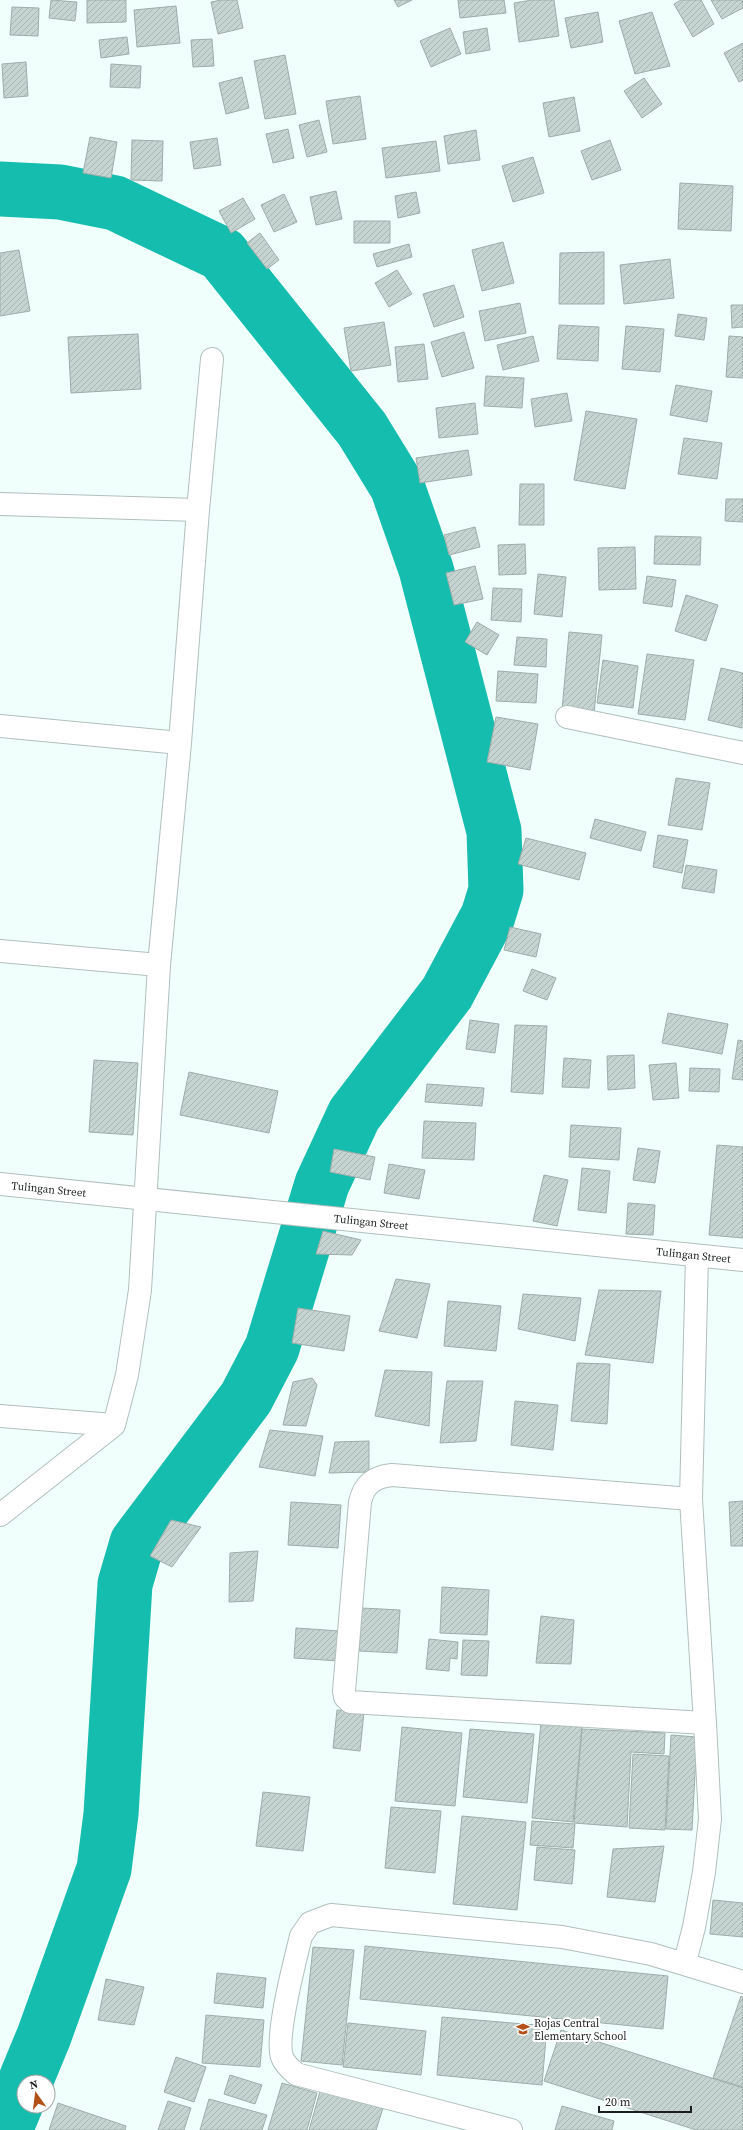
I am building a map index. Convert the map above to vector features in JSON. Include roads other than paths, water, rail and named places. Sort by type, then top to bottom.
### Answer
[{"type":"street","points":[[0,1515],[114,1425],[127,1375],[140,1290],[144,1198],[159,965],[180,743],[198,510],[212,358]]},
{"type":"street","points":[[0,504],[198,510]]},
{"type":"street","points":[[567,717],[743,753]]},
{"type":"street","points":[[0,726],[180,743]]},
{"type":"street","points":[[0,951],[159,965]]},
{"type":"street","name":"Tulingan Street","points":[[0,1184],[743,1260]]},
{"type":"street","points":[[685,1962],[694,1926],[704,1872],[710,1819],[706,1723],[690,1499],[697,1256]]},
{"type":"street","points":[[0,1416],[114,1425]]},
{"type":"street","points":[[690,1499],[392,1475],[380,1476],[370,1482],[362,1491],[360,1502],[344,1691],[345,1696],[350,1702],[706,1723]]},
{"type":"street","points":[[511,2130],[296,2074],[286,2065],[282,2056],[280,2033],[301,1936],[310,1923],[331,1915],[562,1937],[685,1962],[743,1982]]},
{"type":"waterway","points":[[0,189],[60,192],[115,203],[222,254],[362,429],[397,486],[426,569],[494,831],[496,890],[488,916],[447,993],[354,1115],[322,1184],[272,1348],[246,1398],[137,1543],[125,1584],[111,1814],[104,1869],[44,2036],[28,2074]]},
{"type":"waterway","points":[[5,2130],[16,2103]]},
{"type":"place","name":"Rojas Central Elementary School","points":[[523,2029]]}]
